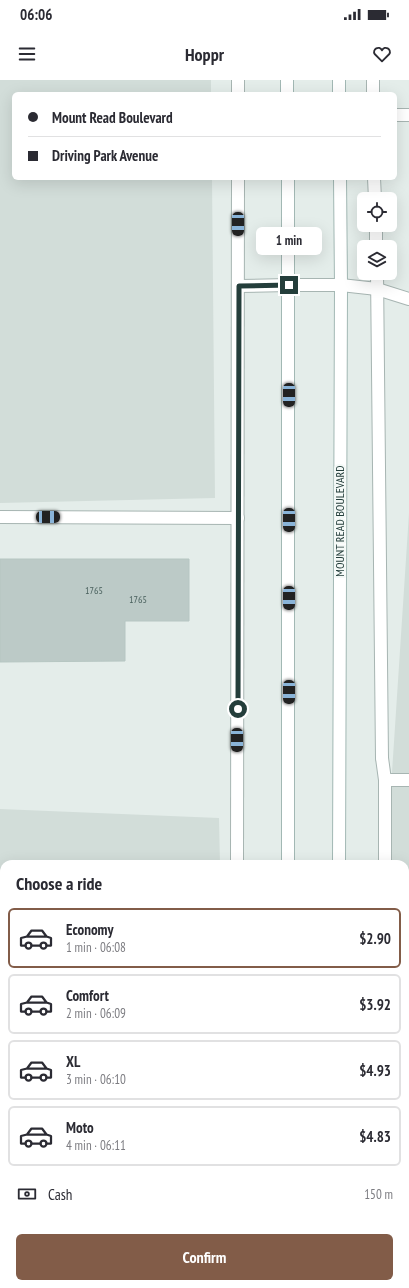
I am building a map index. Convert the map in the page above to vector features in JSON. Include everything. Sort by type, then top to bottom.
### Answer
[{"type":"street","points":[[238,80],[238,92]]},
{"type":"street","points":[[287,80],[287,92]]},
{"type":"street","points":[[339,80],[339,92]]},
{"type":"street","points":[[373,80],[373,92]]},
{"type":"street","points":[[397,115],[409,115]]},
{"type":"street","points":[[237,860],[238,180]]},
{"type":"street","points":[[288,180],[288,860]]},
{"type":"street","name":"MOUNT READ BOULEVARD","points":[[339,860],[340,180]]},
{"type":"street","points":[[374,180],[375,192]]},
{"type":"street","points":[[377,280],[382,758],[385,780],[385,860]]},
{"type":"street","points":[[239,286],[341,286],[377,289],[409,299]]},
{"type":"street","points":[[0,517],[238,518]]},
{"type":"street","points":[[385,780],[409,780]]},
{"type":"shaded area","points":[[0,80],[211,80],[211,92],[12,92],[12,180],[212,180],[215,498],[0,503]]},
{"type":"shaded area","points":[[409,513],[409,860],[386,860]]},
{"type":"shaded area","points":[[0,809],[219,818],[220,860],[0,860]]},
{"type":"building","points":[[0,559],[189,559],[189,621],[125,621],[125,661],[0,662]]},
{"type":"route","points":[[238,709],[239,286],[289,285]]}]
